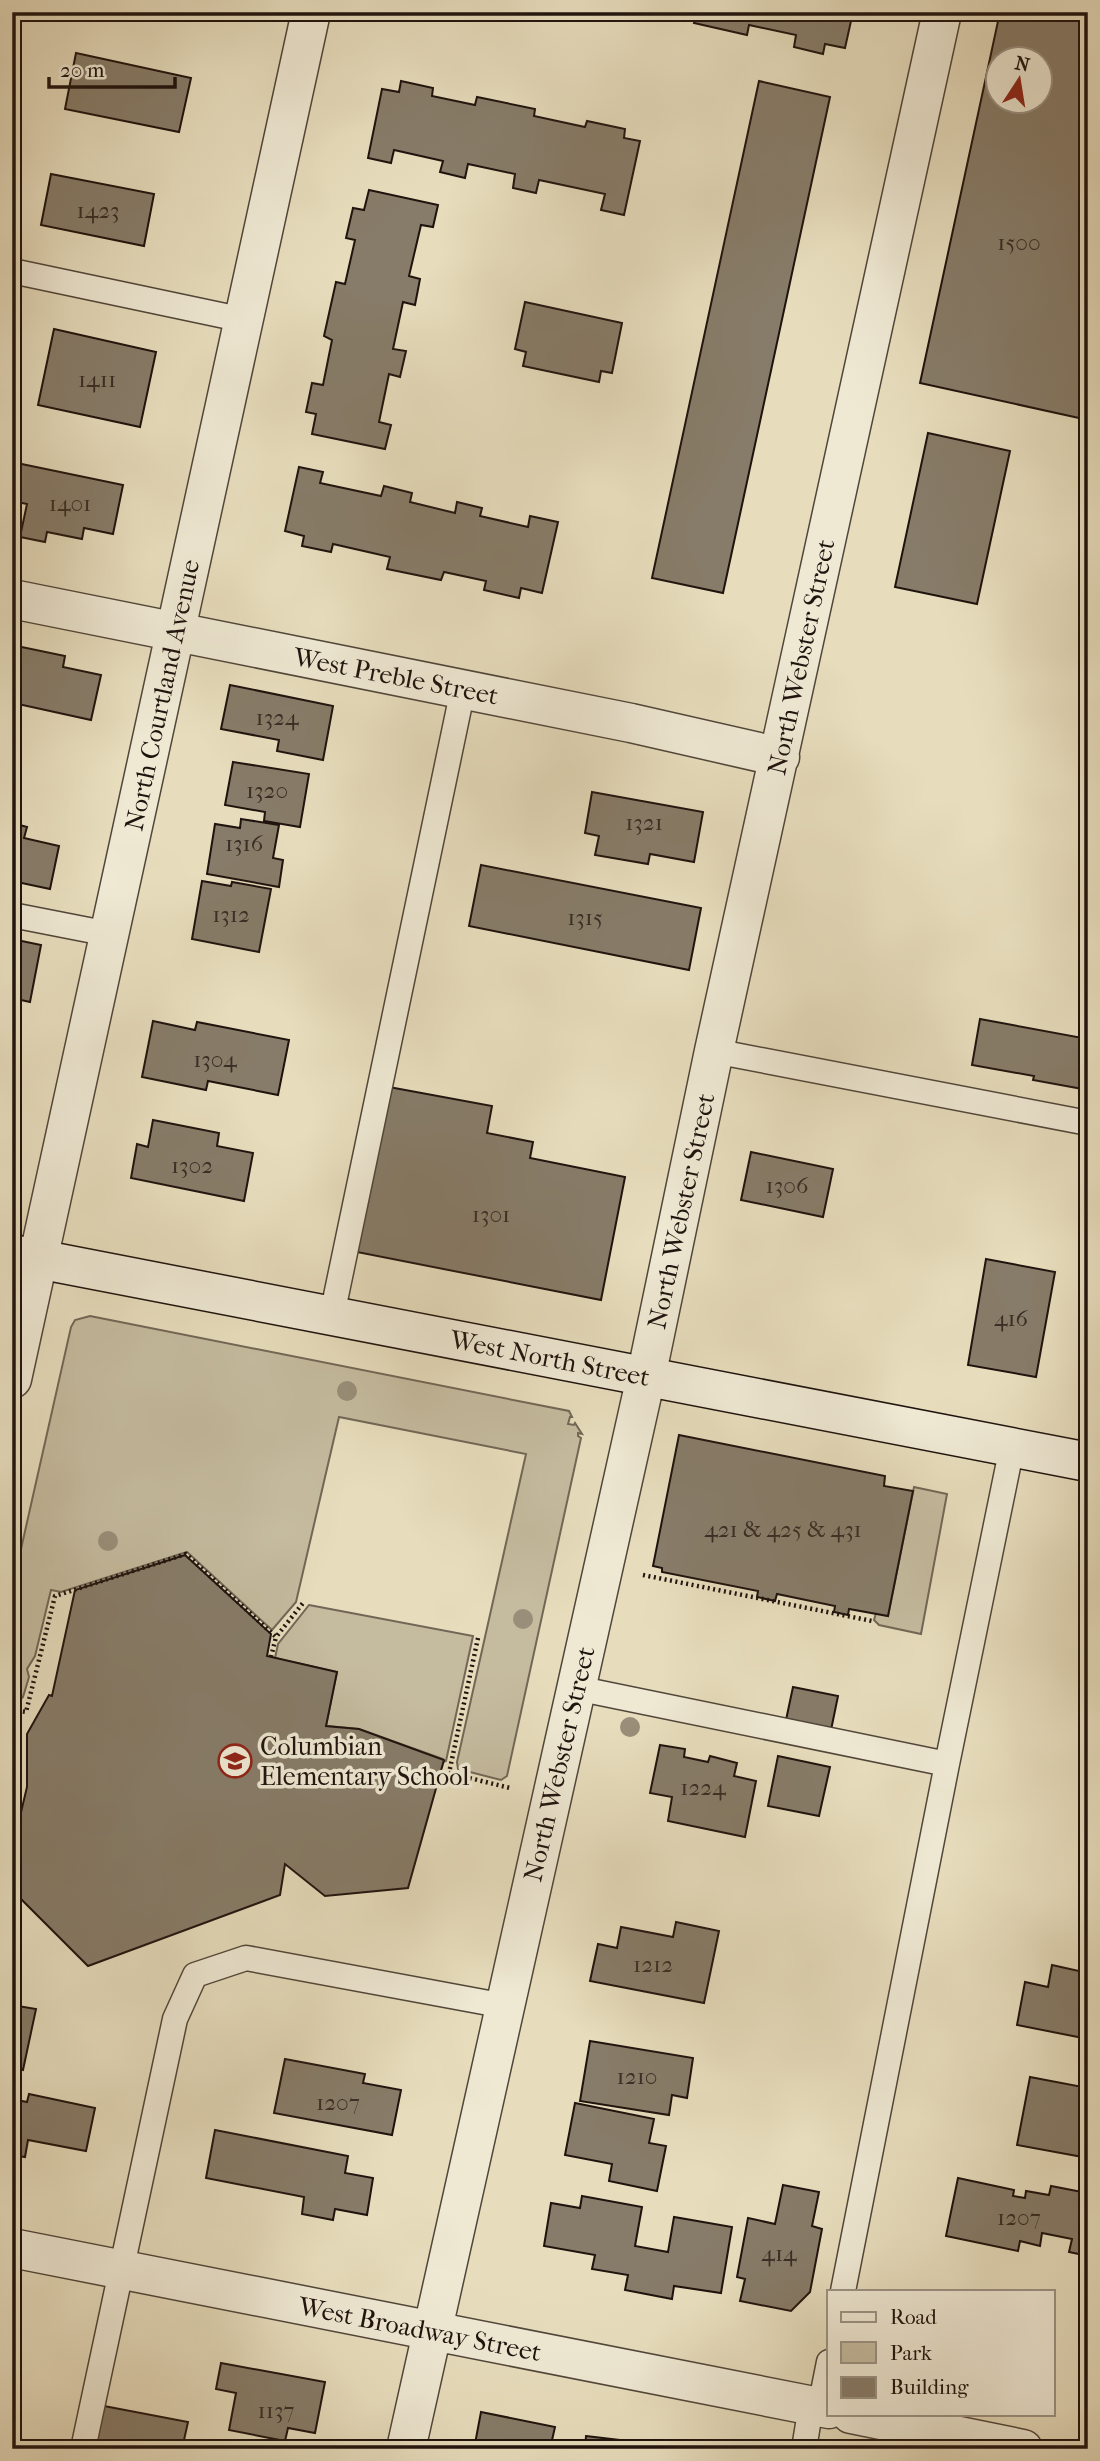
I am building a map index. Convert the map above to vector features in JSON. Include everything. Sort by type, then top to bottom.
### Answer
[{"type":"street","name":"North Courtland Avenue","points":[[12,1379],[25,1256],[109,934],[311,12]]},
{"type":"street","name":"North Webster Street","points":[[406,2449],[646,1377],[714,1051],[942,12]]},
{"type":"street","name":"West Preble Street","points":[[12,599],[631,723],[780,757]]},
{"type":"street","name":"West North Street","points":[[25,1256],[1088,1462]]},
{"type":"street","name":"West Broadway Street","points":[[12,2248],[827,2409]]},
{"type":"street","name":"West Broadway Street","points":[[862,2416],[1023,2449]]},
{"type":"lane","points":[[12,271],[244,320]]},
{"type":"lane","points":[[332,1315],[463,689]]},
{"type":"lane","points":[[12,915],[109,934]]},
{"type":"lane","points":[[714,1051],[1088,1123]]},
{"type":"lane","points":[[843,2290],[1012,1447]]},
{"type":"lane","points":[[576,1688],[947,1764]]},
{"type":"lane","points":[[83,2449],[176,2019],[195,1975],[246,1958],[505,2006]]},
{"type":"lane","points":[[804,2449],[809,2418],[827,2412]]},
{"type":"path","points":[[12,1710],[26,1712],[55,1596],[186,1554],[276,1637]]},
{"type":"path","points":[[642,1574],[872,1621]]},
{"type":"path","points":[[271,1657],[276,1637],[303,1603]]},
{"type":"path","points":[[478,1638],[449,1773],[510,1788]]},
{"type":"green space","points":[[90,1316],[569,1411],[572,1417],[568,1424],[575,1423],[582,1434],[578,1433],[581,1438],[507,1776],[501,1780],[458,1769],[457,1762],[526,1454],[339,1417],[296,1602],[272,1630],[187,1552],[61,1592],[51,1590],[35,1656],[27,1669],[29,1677],[23,1697],[12,1697],[12,1589],[71,1327],[75,1320]]},
{"type":"green space","points":[[914,1487],[947,1494],[921,1634],[879,1625],[874,1620],[876,1613],[888,1616]]},
{"type":"green space","points":[[309,1605],[473,1636],[446,1761],[359,1729],[326,1726],[337,1672],[275,1658],[278,1644]]},
{"type":"building","points":[[689,12],[853,12],[845,48],[825,44],[823,54],[794,47],[796,35],[749,25],[747,35],[694,23],[696,14]]},
{"type":"building","points":[[1000,12],[1088,12],[1088,420],[920,383],[984,86],[984,116],[1054,116],[1054,46],[993,46]]},
{"type":"building","points":[[76,53],[191,78],[179,132],[65,109]]},
{"type":"building","points":[[401,81],[433,88],[432,96],[475,105],[477,97],[535,109],[534,116],[585,127],[587,121],[625,129],[624,138],[640,141],[624,215],[601,210],[605,194],[539,180],[536,193],[513,188],[515,174],[468,164],[465,178],[440,172],[443,161],[394,150],[391,163],[368,158],[382,89],[399,92]]},
{"type":"building","points":[[759,81],[830,97],[723,593],[652,578]]},
{"type":"building","points":[[51,174],[154,194],[144,246],[41,225]]},
{"type":"building","points":[[369,190],[438,205],[433,227],[421,225],[409,276],[420,279],[415,305],[403,302],[393,349],[406,351],[400,377],[389,374],[379,422],[391,425],[385,449],[312,434],[316,414],[306,412],[312,383],[323,385],[332,340],[324,336],[336,282],[345,284],[355,240],[346,238],[353,208],[364,210]]},
{"type":"building","points":[[525,302],[622,323],[612,373],[601,371],[599,382],[523,366],[526,352],[515,349]]},
{"type":"building","points":[[54,329],[156,352],[140,427],[38,405]]},
{"type":"building","points":[[928,433],[1010,451],[977,604],[895,587]]},
{"type":"building","points":[[12,462],[123,485],[113,534],[84,528],[82,539],[47,532],[45,542],[20,537],[27,504],[12,501]]},
{"type":"building","points":[[299,467],[323,472],[320,483],[381,496],[384,486],[412,493],[410,502],[455,513],[457,502],[482,508],[480,516],[528,527],[530,516],[558,522],[542,593],[521,588],[519,598],[484,590],[486,581],[444,572],[441,580],[387,569],[390,557],[333,544],[331,552],[302,546],[304,536],[285,531]]},
{"type":"building","points":[[12,645],[65,656],[63,667],[101,675],[91,720],[18,704],[21,690],[12,688]]},
{"type":"building","points":[[230,685],[333,706],[323,760],[277,751],[279,740],[221,729]]},
{"type":"building","points":[[233,762],[309,774],[300,827],[264,821],[265,812],[225,805]]},
{"type":"building","points":[[592,792],[703,812],[694,862],[650,854],[648,864],[595,855],[599,836],[585,833]]},
{"type":"building","points":[[241,819],[279,825],[273,858],[283,860],[279,887],[207,874],[215,824],[240,828]]},
{"type":"building","points":[[12,823],[27,827],[24,838],[59,846],[50,889],[12,881]]},
{"type":"building","points":[[481,865],[701,908],[689,970],[469,926]]},
{"type":"building","points":[[202,881],[231,886],[232,882],[271,889],[259,952],[192,939]]},
{"type":"building","points":[[12,939],[41,945],[30,1002],[12,998]]},
{"type":"building","points":[[980,1019],[1088,1039],[1088,1090],[1033,1080],[1034,1076],[972,1065]]},
{"type":"building","points":[[153,1021],[195,1030],[197,1022],[289,1040],[278,1095],[208,1081],[206,1090],[142,1077]]},
{"type":"building","points":[[389,1087],[492,1106],[487,1133],[533,1142],[530,1158],[625,1177],[601,1300],[357,1252]]},
{"type":"building","points":[[153,1120],[219,1133],[217,1146],[253,1153],[244,1201],[131,1178],[137,1144],[148,1147]]},
{"type":"building","points":[[751,1152],[833,1169],[823,1217],[741,1200]]},
{"type":"building","points":[[986,1259],[1055,1272],[1036,1377],[968,1365]]},
{"type":"building","points":[[679,1435],[885,1476],[884,1486],[913,1491],[888,1616],[849,1609],[848,1615],[834,1612],[835,1606],[777,1594],[775,1601],[757,1597],[758,1591],[662,1572],[662,1568],[653,1566]]},
{"type":"building","name":"Columbian Elementary School","points":[[185,1555],[271,1634],[267,1656],[337,1672],[326,1726],[359,1729],[444,1760],[408,1888],[325,1896],[285,1864],[280,1895],[88,1966],[12,1890],[12,1850],[27,1787],[27,1734],[49,1695],[52,1696],[75,1590]]},
{"type":"building","points":[[793,1687],[838,1696],[831,1730],[786,1720]]},
{"type":"building","points":[[660,1745],[685,1749],[684,1757],[708,1762],[710,1756],[737,1763],[734,1776],[756,1781],[745,1837],[668,1821],[672,1797],[650,1793]]},
{"type":"building","points":[[778,1756],[830,1767],[819,1816],[768,1806]]},
{"type":"building","points":[[676,1922],[719,1931],[704,2003],[590,1981],[598,1944],[617,1948],[621,1927],[673,1937]]},
{"type":"building","points":[[1052,1965],[1088,1973],[1088,2039],[1017,2025],[1025,1982],[1048,1987]]},
{"type":"building","points":[[12,2005],[36,2009],[23,2070],[12,2067]]},
{"type":"building","points":[[590,2041],[693,2058],[687,2098],[672,2095],[669,2115],[580,2101]]},
{"type":"building","points":[[285,2059],[365,2074],[363,2083],[401,2090],[392,2135],[274,2113]]},
{"type":"building","points":[[1030,2077],[1088,2088],[1088,2158],[1017,2145]]},
{"type":"building","points":[[29,2094],[95,2108],[86,2151],[28,2140],[25,2157],[12,2155],[12,2099],[27,2102]]},
{"type":"building","points":[[575,2103],[654,2119],[649,2143],[666,2146],[657,2191],[609,2181],[612,2164],[565,2155]]},
{"type":"building","points":[[215,2130],[348,2156],[345,2173],[373,2178],[367,2215],[335,2209],[333,2220],[302,2214],[304,2197],[206,2178]]},
{"type":"building","points":[[958,2178],[1014,2190],[1013,2196],[1025,2198],[1026,2191],[1049,2195],[1051,2186],[1082,2192],[1080,2198],[1088,2200],[1088,2256],[1069,2252],[1072,2239],[1042,2233],[1040,2246],[1020,2241],[1018,2251],[946,2236]]},
{"type":"building","points":[[783,2185],[819,2192],[812,2226],[822,2229],[810,2292],[791,2311],[740,2301],[745,2279],[737,2277],[748,2218],[775,2224]]},
{"type":"building","points":[[582,2196],[642,2207],[635,2246],[668,2252],[674,2217],[732,2227],[721,2293],[674,2286],[672,2299],[625,2290],[628,2275],[592,2269],[595,2255],[544,2246],[551,2203],[580,2208]]},
{"type":"building","points":[[221,2363],[325,2382],[315,2433],[288,2428],[285,2441],[229,2430],[236,2393],[216,2389]]},
{"type":"building","points":[[104,2406],[188,2422],[182,2449],[95,2449]]},
{"type":"building","points":[[481,2412],[555,2427],[550,2449],[474,2449]]},
{"type":"building","points":[[586,2436],[636,2442],[636,2449],[585,2449]]},
{"type":"place","name":"Columbian Elementary School","points":[[235,1761]]}]
